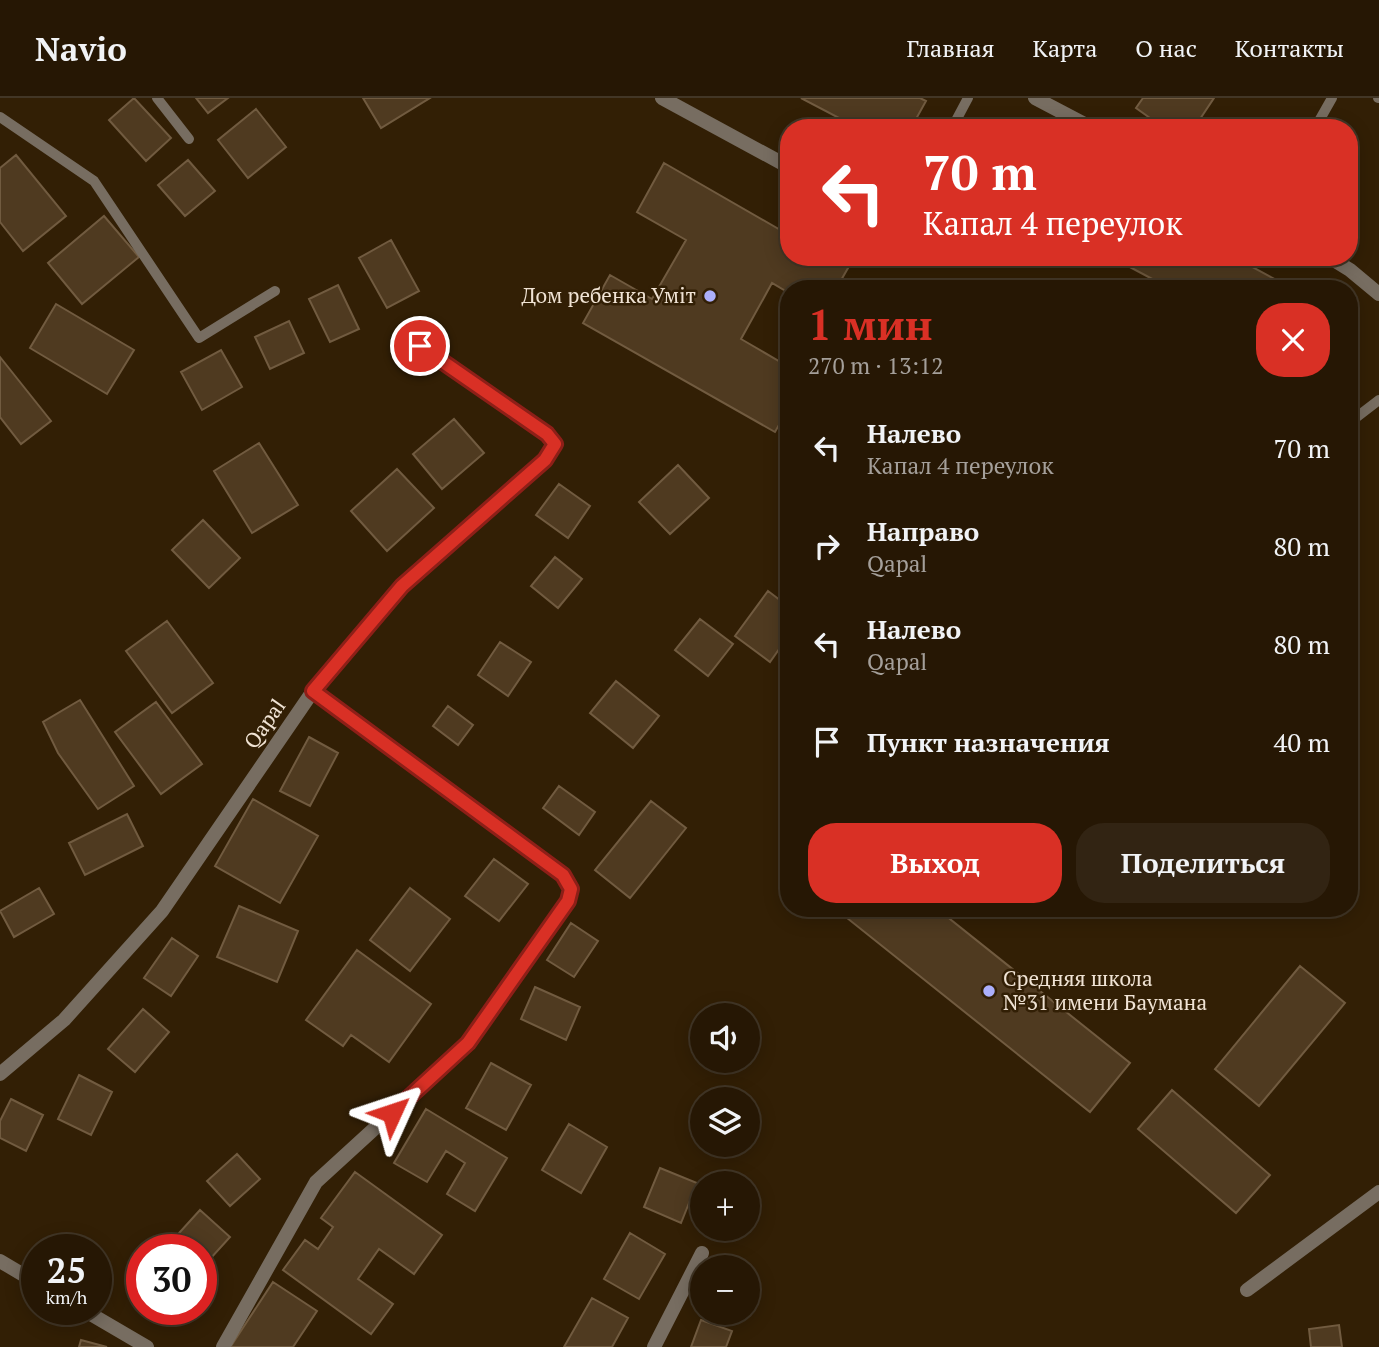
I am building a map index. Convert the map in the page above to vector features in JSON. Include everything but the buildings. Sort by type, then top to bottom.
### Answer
[{"type":"street","points":[[662,98],[780,162]]},
{"type":"street","points":[[1035,98],[1075,119]]},
{"type":"street","points":[[1344,266],[1379,294]]},
{"type":"street","name":"Qapal","points":[[0,1074],[64,1020],[162,911],[313,691],[402,586],[545,460],[555,444],[547,434],[420,346]]},
{"type":"street","points":[[223,1347],[316,1182],[468,1043],[568,901],[571,889],[563,875],[313,691]]},
{"type":"street","points":[[1247,1290],[1379,1192]]},
{"type":"street","points":[[654,1347],[702,1253]]},
{"type":"street","points":[[0,1261],[21,1273]]},
{"type":"street","points":[[109,1325],[147,1347]]},
{"type":"lane","points":[[157,98],[189,139]]},
{"type":"lane","points":[[957,119],[968,98]]},
{"type":"lane","points":[[1320,119],[1332,98]]},
{"type":"lane","points":[[0,117],[94,181],[199,338],[275,291]]},
{"type":"lane","points":[[1358,416],[1379,400]]},
{"type":"place","name":"Дом ребенка Умiт","points":[[710,296]]},
{"type":"place","name":"Средняя школа №31 имени Баумана","points":[[989,991]]},
{"type":"route","points":[[392,1113],[468,1043],[568,901],[571,889],[563,875],[313,691],[402,586],[545,460],[555,444],[547,434],[420,346]]}]
